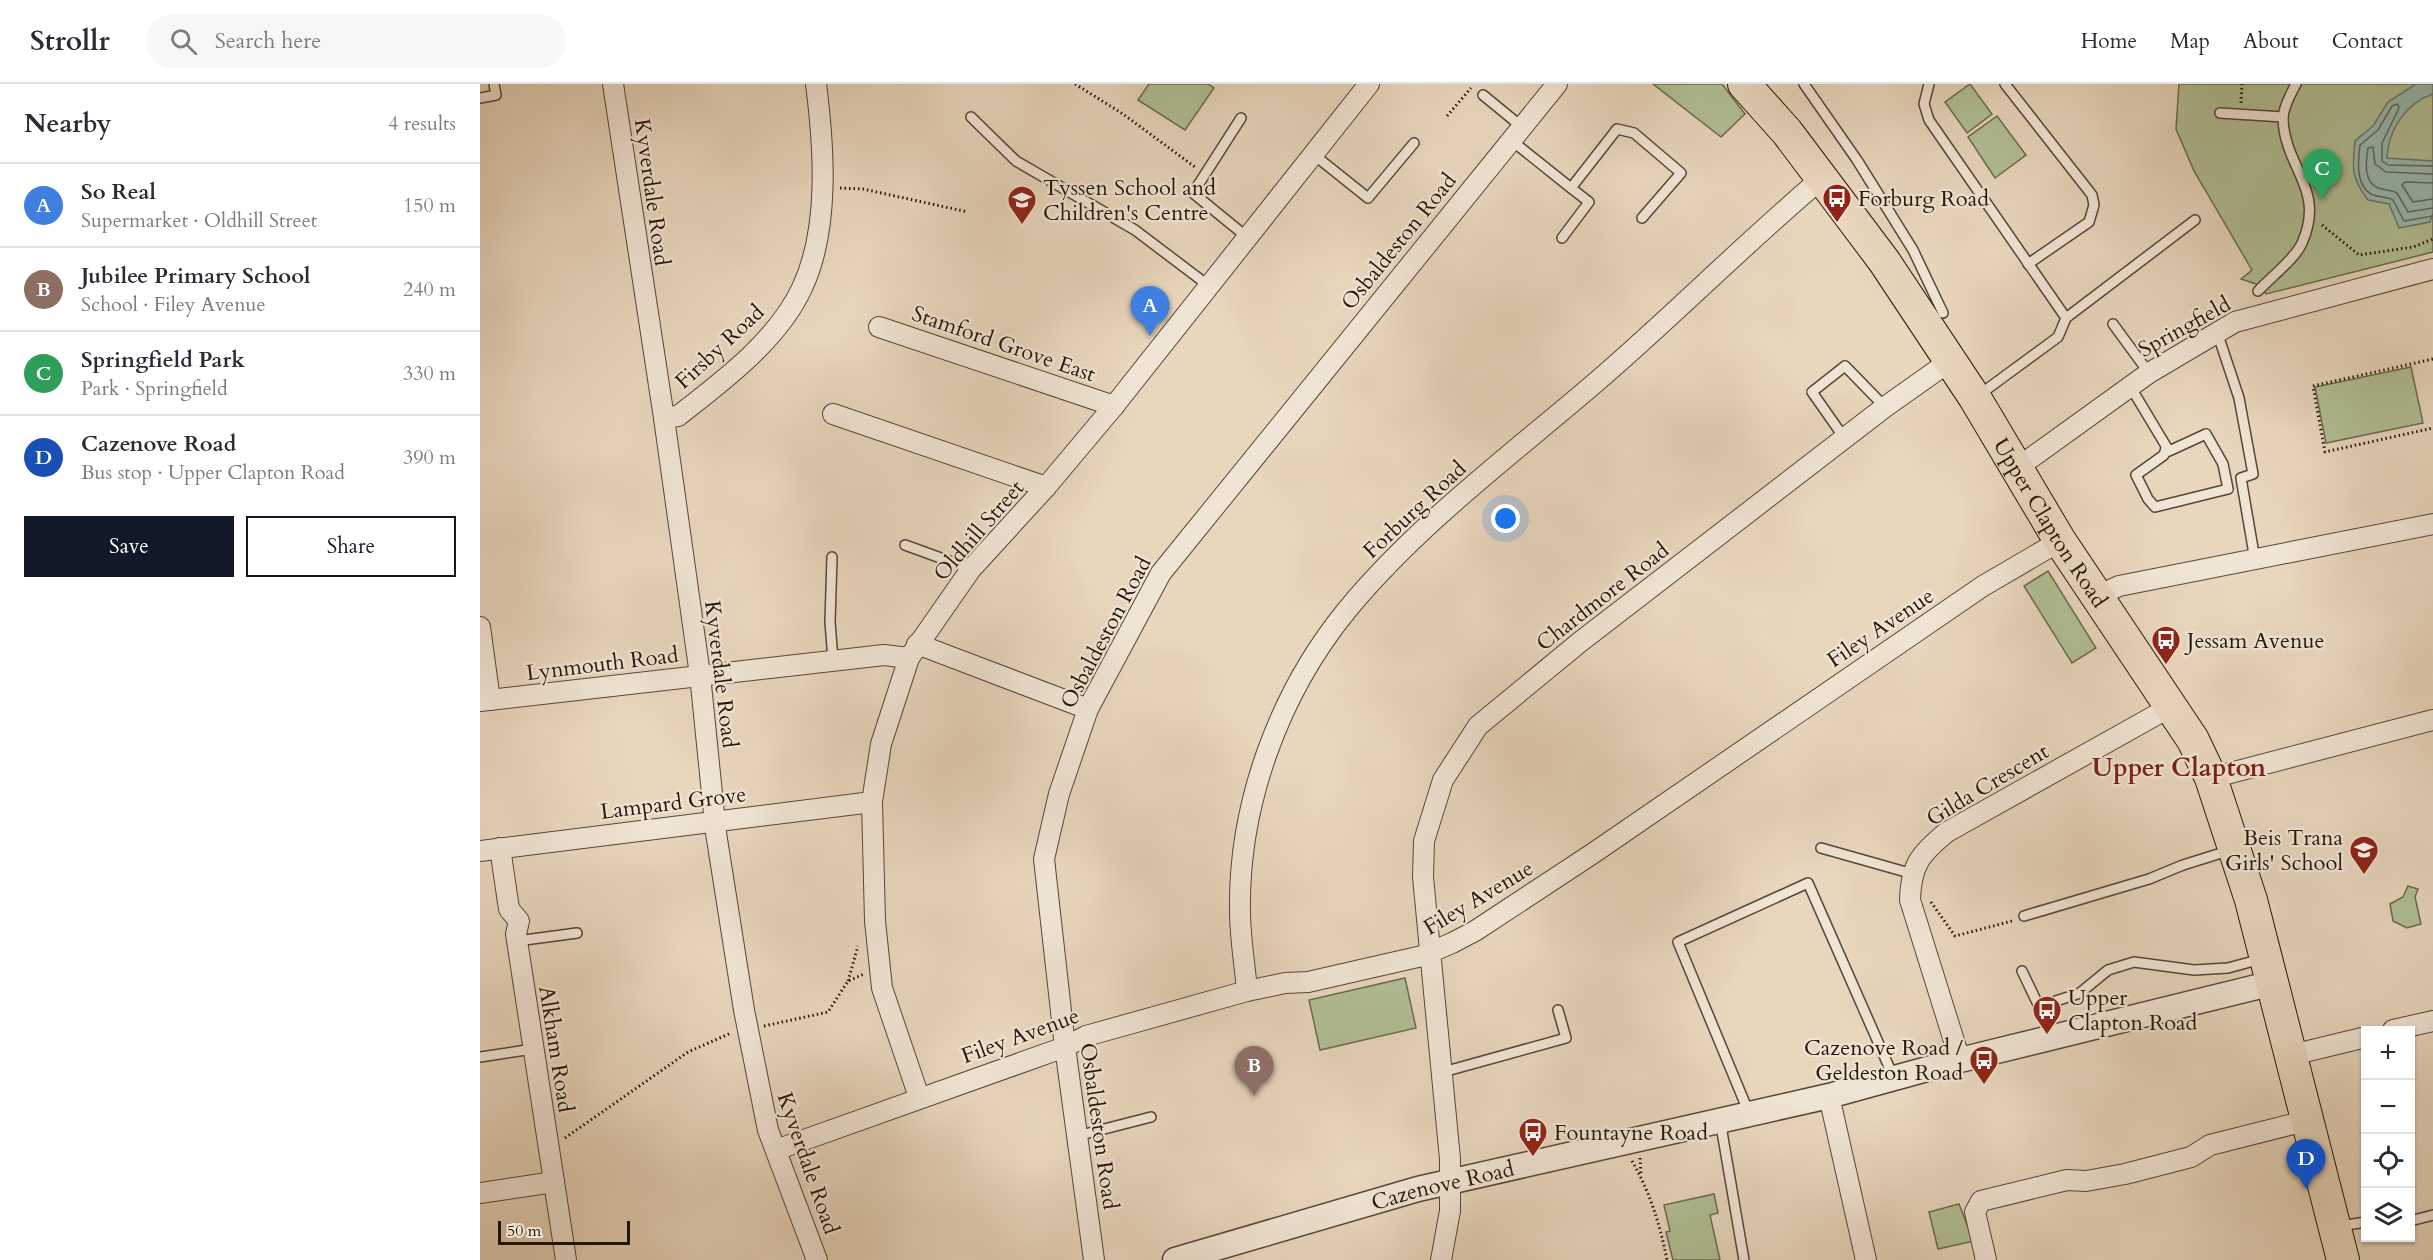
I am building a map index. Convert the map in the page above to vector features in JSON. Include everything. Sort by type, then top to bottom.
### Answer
[{"type":"highway","name":"Upper Clapton Road","points":[[1748,85],[1884,261],[1975,398],[2060,541],[2172,706],[2211,778],[2251,900],[2343,1260]]},
{"type":"street","name":"Kyverdale Road","points":[[613,84],[664,418],[700,675],[714,820],[756,1077],[768,1130],[817,1260]]},
{"type":"street","name":"Firsby Road","points":[[664,418],[678,416],[701,399],[767,339],[787,314],[802,288],[813,257],[823,187],[816,84]]},
{"type":"street","name":"Oldhill Street","points":[[919,1097],[882,988],[875,921],[872,802],[880,744],[913,651],[971,569],[1047,487],[1114,406],[1370,84]]},
{"type":"street","name":"Osbaldeston Road","points":[[1094,1260],[1065,1047],[1044,859],[1059,794],[1088,709],[1102,678],[1161,573],[1557,84]]},
{"type":"street","name":"Forburg Road","points":[[1247,991],[1240,912],[1248,814],[1268,749],[1316,654],[1346,612],[1387,565],[1501,462],[1597,381],[1822,178]]},
{"type":"street","name":"Springfield","points":[[2017,468],[2149,373],[2217,332],[2254,316],[2433,269]]},
{"type":"street","name":"Stamford Grove East","points":[[879,327],[1114,406]]},
{"type":"street","name":"Chardmore Road","points":[[1430,953],[1423,877],[1424,841],[1443,780],[1478,726],[1580,642],[1885,407],[1950,361]]},
{"type":"street","points":[[833,414],[1047,487]]},
{"type":"street","points":[[2098,596],[2119,586],[2433,524]]},
{"type":"street","name":"Filey Avenue","points":[[776,1150],[919,1097],[1065,1047],[1086,1036],[1247,991],[1285,983],[1308,982],[1430,953],[1475,931],[1592,854],[1983,586],[2060,541]]},
{"type":"street","points":[[480,627],[485,701]]},
{"type":"street","name":"Lynmouth Road","points":[[485,701],[913,651],[1088,709]]},
{"type":"street","name":"Gilda Crescent","points":[[1960,1060],[1912,905],[1913,874],[1916,864],[1928,848],[1947,832],[2172,706]]},
{"type":"street","points":[[2211,778],[2433,720]]},
{"type":"street","name":"Lampard Grove","points":[[480,851],[872,802]]},
{"type":"street","name":"Alkham Road","points":[[500,848],[509,909],[519,921],[516,934],[566,1260]]},
{"type":"street","points":[[1430,953],[1443,1072],[1450,1181],[1450,1211],[1441,1260]]},
{"type":"street","name":"Cazenove Road","points":[[1175,1260],[1450,1181],[1622,1144],[1894,1079],[1960,1060],[2047,1028],[2269,971]]},
{"type":"street","points":[[2411,1026],[2433,1021]]},
{"type":"street","points":[[2292,1055],[2361,1038]]},
{"type":"street","points":[[1829,1096],[1866,1260]]},
{"type":"street","points":[[1986,1260],[1975,1212],[1981,1201],[2067,1180],[2086,1181],[2125,1174],[2192,1156],[2210,1145],[2308,1120]]},
{"type":"street","points":[[480,1193],[554,1182]]},
{"type":"lane","points":[[480,98],[496,95],[494,84]]},
{"type":"lane","points":[[1804,84],[1857,160],[1913,250],[1943,313]]},
{"type":"lane","points":[[1929,84],[1924,104],[1929,120],[2066,318]]},
{"type":"lane","points":[[2005,84],[2092,195],[2094,205],[2089,222],[2028,264]]},
{"type":"lane","points":[[2258,291],[2301,245],[2311,216],[2309,195],[2288,147],[2283,117],[2296,84]]},
{"type":"lane","points":[[1482,95],[1516,133],[1571,188],[1589,202],[1562,238]]},
{"type":"lane","points":[[2220,112],[2283,117]]},
{"type":"lane","points":[[971,117],[1016,161],[1135,230],[1209,286]]},
{"type":"lane","points":[[1241,118],[1193,193],[1248,238]]},
{"type":"lane","points":[[1571,188],[1617,129],[1634,133],[1681,172],[1642,218]]},
{"type":"lane","points":[[1313,154],[1368,198],[1414,143]]},
{"type":"lane","points":[[1975,398],[2058,337],[2066,318],[2195,220]]},
{"type":"lane","points":[[2113,324],[2149,373]]},
{"type":"lane","points":[[2217,332],[2239,398],[2253,474],[2241,478],[2255,560]]},
{"type":"lane","points":[[1845,439],[1812,392],[1828,379],[1845,366],[1885,407]]},
{"type":"lane","points":[[2130,386],[2169,451],[2206,434],[2223,464],[2228,489],[2155,507],[2148,500],[2136,475],[2164,455],[2166,448]]},
{"type":"lane","points":[[905,545],[971,569]]},
{"type":"lane","points":[[832,557],[830,622],[833,660]]},
{"type":"lane","points":[[1821,848],[1913,874]]},
{"type":"lane","points":[[2024,916],[2149,879],[2183,865],[2233,850]]},
{"type":"lane","points":[[1749,1114],[1678,942],[1808,883],[1894,1079]]},
{"type":"lane","points":[[517,941],[578,933]]},
{"type":"lane","points":[[2047,1028],[2053,1002],[2080,993],[2108,970],[2121,965],[2149,962],[2194,970],[2228,968],[2269,971]]},
{"type":"lane","points":[[2022,970],[2047,1028]]},
{"type":"lane","points":[[1443,1072],[1566,1038],[1558,1010]]},
{"type":"lane","points":[[480,1057],[533,1049]]},
{"type":"lane","points":[[1077,1136],[1151,1117]]},
{"type":"lane","points":[[1720,1120],[1744,1260]]},
{"type":"lane","points":[[2415,1220],[2433,1215]]},
{"type":"lane","points":[[2335,1227],[2361,1223]]},
{"type":"path","points":[[1076,84],[1124,114],[1204,173]]},
{"type":"path","points":[[1448,116],[1474,84]]},
{"type":"path","points":[[2241,114],[2242,84]]},
{"type":"path","points":[[823,187],[863,189],[968,212]]},
{"type":"path","points":[[2311,216],[2359,255],[2413,247],[2433,239]]},
{"type":"path","points":[[2426,235],[2427,241]]},
{"type":"path","points":[[2433,359],[2313,386],[2325,452],[2433,428]]},
{"type":"path","points":[[1912,905],[1930,900],[1955,936],[2024,916]]},
{"type":"path","points":[[754,1028],[828,1011],[848,981],[861,940]]},
{"type":"path","points":[[848,981],[867,973]]},
{"type":"path","points":[[570,1135],[688,1052],[735,1032]]},
{"type":"path","points":[[1622,1144],[1645,1187],[1661,1227],[1667,1260]]},
{"type":"green space","points":[[1149,84],[1208,84],[1214,88],[1185,130],[1138,100]]},
{"type":"green space","points":[[1653,84],[1722,84],[1745,114],[1721,137]]},
{"type":"green space","points":[[1970,84],[1992,114],[1967,133],[1945,102]]},
{"type":"green space","points":[[2179,84],[2433,84],[2433,252],[2266,294],[2259,285],[2241,279],[2252,270],[2194,171],[2176,129]]},
{"type":"green space","points":[[1997,116],[2026,155],[1995,178],[1968,137]]},
{"type":"green space","points":[[2411,367],[2423,423],[2326,443],[2315,387]]},
{"type":"green space","points":[[2048,571],[2096,648],[2072,663],[2024,586]]},
{"type":"green space","points":[[2408,886],[2418,889],[2415,897],[2421,924],[2407,928],[2393,921],[2390,904],[2403,897]]},
{"type":"green space","points":[[1405,978],[1416,1028],[1320,1050],[1309,1000]]},
{"type":"green space","points":[[1714,1194],[1718,1213],[1710,1215],[1720,1260],[1673,1260],[1666,1232],[1670,1231],[1664,1205]]},
{"type":"green space","points":[[1959,1204],[1968,1227],[1971,1227],[1974,1241],[1938,1249],[1929,1212]]},
{"type":"water","points":[[2416,84],[2433,84],[2433,94],[2415,104],[2400,119],[2391,137],[2387,158],[2433,161],[2433,213],[2430,222],[2399,228],[2389,204],[2368,200],[2358,185],[2353,166],[2355,141],[2373,126],[2388,102]]},
{"type":"place","name":"Springfield Park","points":[[2322,199]]},
{"type":"place","name":"Forburg Road","points":[[1837,224]]},
{"type":"place","name":"Tyssen School and Children's Centre","points":[[1022,226]]},
{"type":"place","name":"So Real","points":[[1150,336]]},
{"type":"place","name":"Jessam Avenue","points":[[2166,666]]},
{"type":"place","name":"Beis Trana Girls' School","points":[[2364,876]]},
{"type":"place","name":"Upper Clapton Road","points":[[2047,1036]]},
{"type":"place","name":"Cazenove Road / Geldeston Road","points":[[1984,1086]]},
{"type":"place","name":"Jubilee Primary School","points":[[1254,1096]]},
{"type":"place","name":"Fountayne Road","points":[[1533,1158]]},
{"type":"place","name":"Cazenove Road","points":[[2306,1189]]},
{"type":"district","name":"Upper Clapton","points":[[2179,767]]}]
